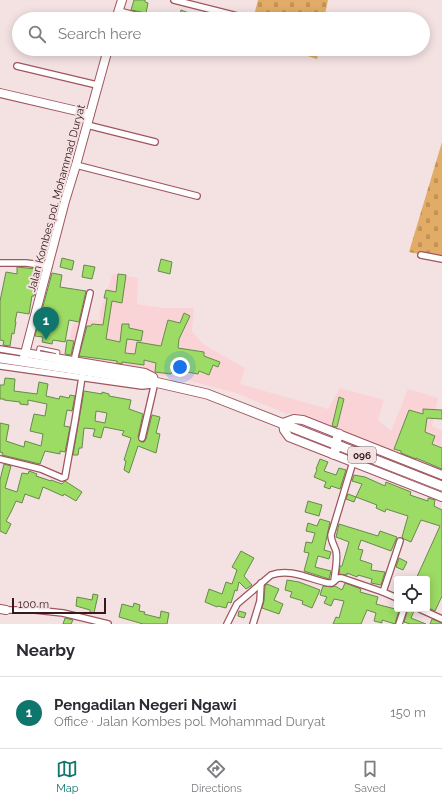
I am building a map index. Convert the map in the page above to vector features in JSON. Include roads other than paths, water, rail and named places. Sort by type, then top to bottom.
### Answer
[{"type":"main road","name":"096","points":[[0,358],[24,357],[56,362],[82,374],[113,371],[212,396],[442,486]]},
{"type":"main road","points":[[333,454],[339,434]]},
{"type":"street","points":[[119,12],[122,0]]},
{"type":"street","points":[[174,0],[221,12]]},
{"type":"street","name":"Jalan Kombes pol. Mohammad Duryat","points":[[24,357],[65,201],[106,56]]},
{"type":"street","points":[[17,66],[97,85]]},
{"type":"street","points":[[0,92],[90,114]]},
{"type":"street","points":[[87,125],[155,142]]},
{"type":"street","points":[[76,165],[197,196]]},
{"type":"street","points":[[422,255],[442,259]]},
{"type":"street","points":[[0,263],[26,263],[49,266]]},
{"type":"street","points":[[74,361],[90,293]]},
{"type":"street","points":[[0,349],[24,357]]},
{"type":"street","points":[[56,362],[74,361],[113,371]]},
{"type":"street","points":[[0,366],[82,374],[142,386],[152,385],[155,382]]},
{"type":"street","points":[[0,460],[41,469],[62,478],[65,477],[82,374]]},
{"type":"street","points":[[142,438],[155,382]]},
{"type":"street","points":[[442,475],[303,420],[294,419],[283,423],[284,430],[289,437],[442,497]]},
{"type":"street","points":[[334,581],[336,550],[331,539],[331,535],[356,452]]},
{"type":"street","points":[[383,592],[400,541]]},
{"type":"street","points":[[227,624],[237,604],[271,575],[281,573],[299,574],[328,584],[332,583],[338,578],[342,578],[394,597]]},
{"type":"street","points":[[253,624],[260,601],[261,583]]},
{"type":"street","points":[[3,610],[35,610],[63,613],[108,624]]},
{"type":"street","points":[[399,624],[403,612]]},
{"type":"street","points":[[427,612],[442,619]]},
{"type":"lane","points":[[36,359],[39,348],[58,352],[56,362]]},
{"type":"place","name":"Pengadilan Negeri Ngawi","points":[[46,340]]}]
